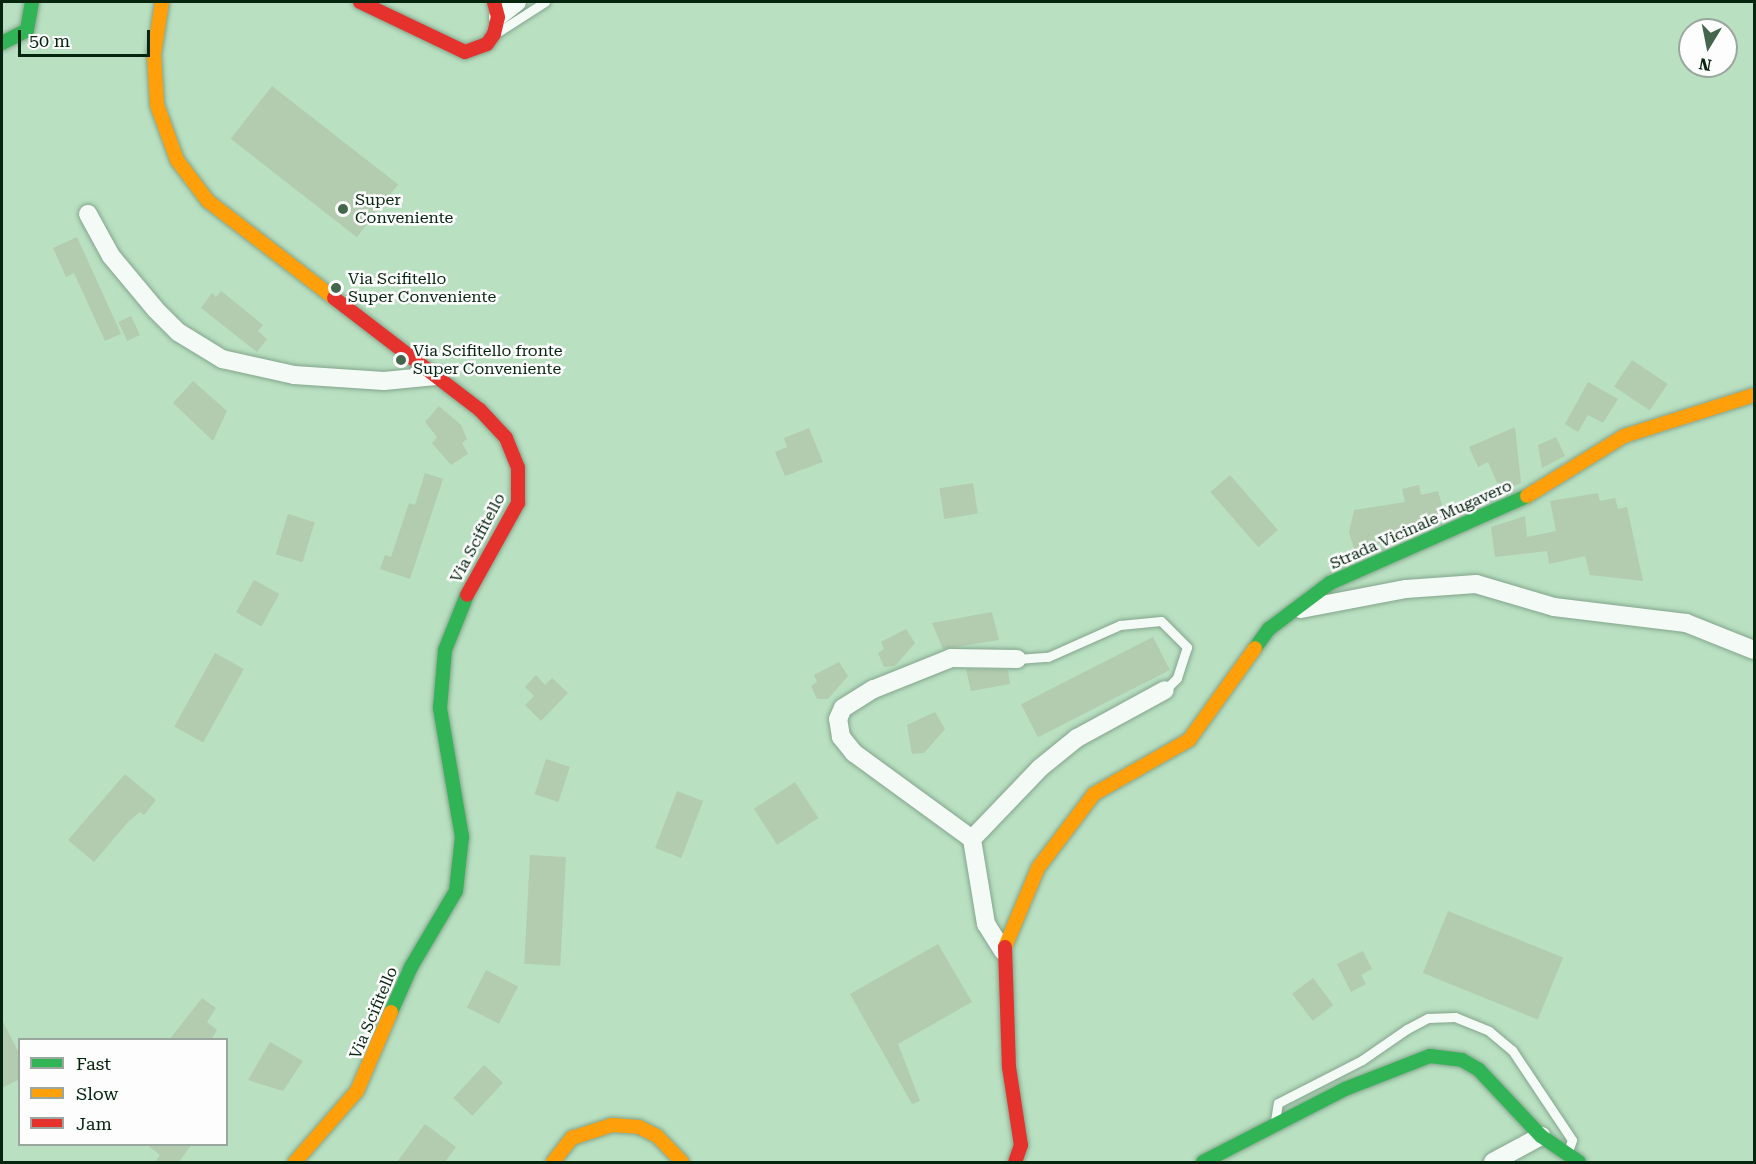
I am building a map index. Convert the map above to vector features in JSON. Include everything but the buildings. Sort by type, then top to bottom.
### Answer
[{"type":"main road","points":[[2,43],[27,30],[32,2]]},
{"type":"main road","name":"Via Scifitello","points":[[162,2],[154,54],[157,105],[177,160],[191,182],[208,201],[498,426],[512,451],[520,488],[518,503],[462,603],[445,650],[441,708],[462,837],[459,875],[443,916],[411,967],[367,1073],[344,1108],[295,1162]]},
{"type":"main road","points":[[360,2],[451,48],[478,49],[495,17]]},
{"type":"main road","name":"Strada Vicinale Mugavero","points":[[1015,1162],[1020,1145],[1009,1067],[1010,1010],[1003,951],[1038,868],[1082,806],[1105,786],[1155,763],[1189,740],[1269,629],[1301,609],[1330,583],[1537,491],[1624,436],[1755,395]]},
{"type":"main road","points":[[1203,1162],[1407,1061],[1430,1056],[1462,1060],[1479,1070],[1541,1136],[1573,1159]]},
{"type":"main road","points":[[553,1162],[573,1138],[612,1125],[639,1127],[657,1136],[682,1162]]},
{"type":"street","points":[[495,17],[517,2]]},
{"type":"street","points":[[88,214],[111,256],[156,310],[178,332],[222,359],[294,375],[384,381],[436,376]]},
{"type":"street","points":[[1301,609],[1406,589],[1476,584],[1554,607],[1686,623],[1755,650]]},
{"type":"street","points":[[1003,951],[986,924],[972,839],[854,753],[841,737],[838,719],[843,708],[874,689],[951,658],[1017,659]]},
{"type":"street","points":[[972,839],[1040,768],[1077,738],[1165,690]]},
{"type":"street","points":[[1493,1162],[1541,1136]]},
{"type":"lane","points":[[495,17],[518,23],[545,2]]},
{"type":"lane","points":[[1017,659],[1048,657],[1120,625],[1161,621],[1187,646],[1177,678],[1165,690]]},
{"type":"lane","points":[[1274,1125],[1278,1103],[1428,1018],[1455,1017],[1489,1031],[1512,1050],[1572,1140],[1573,1159]]},
{"type":"traffic: fast","points":[[2,43],[27,30],[32,2]]},
{"type":"traffic: fast","points":[[1255,648],[1269,629],[1330,583],[1527,496]]},
{"type":"traffic: fast","points":[[391,1012],[411,967],[456,891],[462,837],[440,708],[445,650],[467,595]]},
{"type":"traffic: fast","points":[[1203,1162],[1345,1089],[1430,1056],[1462,1060],[1479,1070],[1541,1136],[1579,1162]]},
{"type":"traffic: slow","points":[[162,2],[154,54],[157,105],[177,160],[208,201],[334,298]]},
{"type":"traffic: slow","points":[[1527,496],[1624,436],[1754,395]]},
{"type":"traffic: slow","points":[[1005,947],[1038,868],[1094,794],[1189,740],[1255,648]]},
{"type":"traffic: slow","points":[[295,1162],[357,1091],[391,1012]]},
{"type":"traffic: slow","points":[[553,1162],[572,1138],[612,1125],[639,1127],[657,1136],[682,1162]]},
{"type":"traffic: jam","points":[[360,2],[465,52],[487,44],[494,34],[498,17],[494,2]]},
{"type":"traffic: jam","points":[[334,298],[480,410],[506,438],[518,468],[518,503],[467,595]]},
{"type":"traffic: jam","points":[[1005,947],[1009,1067],[1021,1145],[1015,1162]]},
{"type":"place","name":"Super Conveniente","points":[[343,209]]},
{"type":"place","name":"Via Scifitello Super Conveniente","points":[[336,288]]},
{"type":"place","name":"Via Scifitello fronte Super Conveniente","points":[[401,360]]}]
